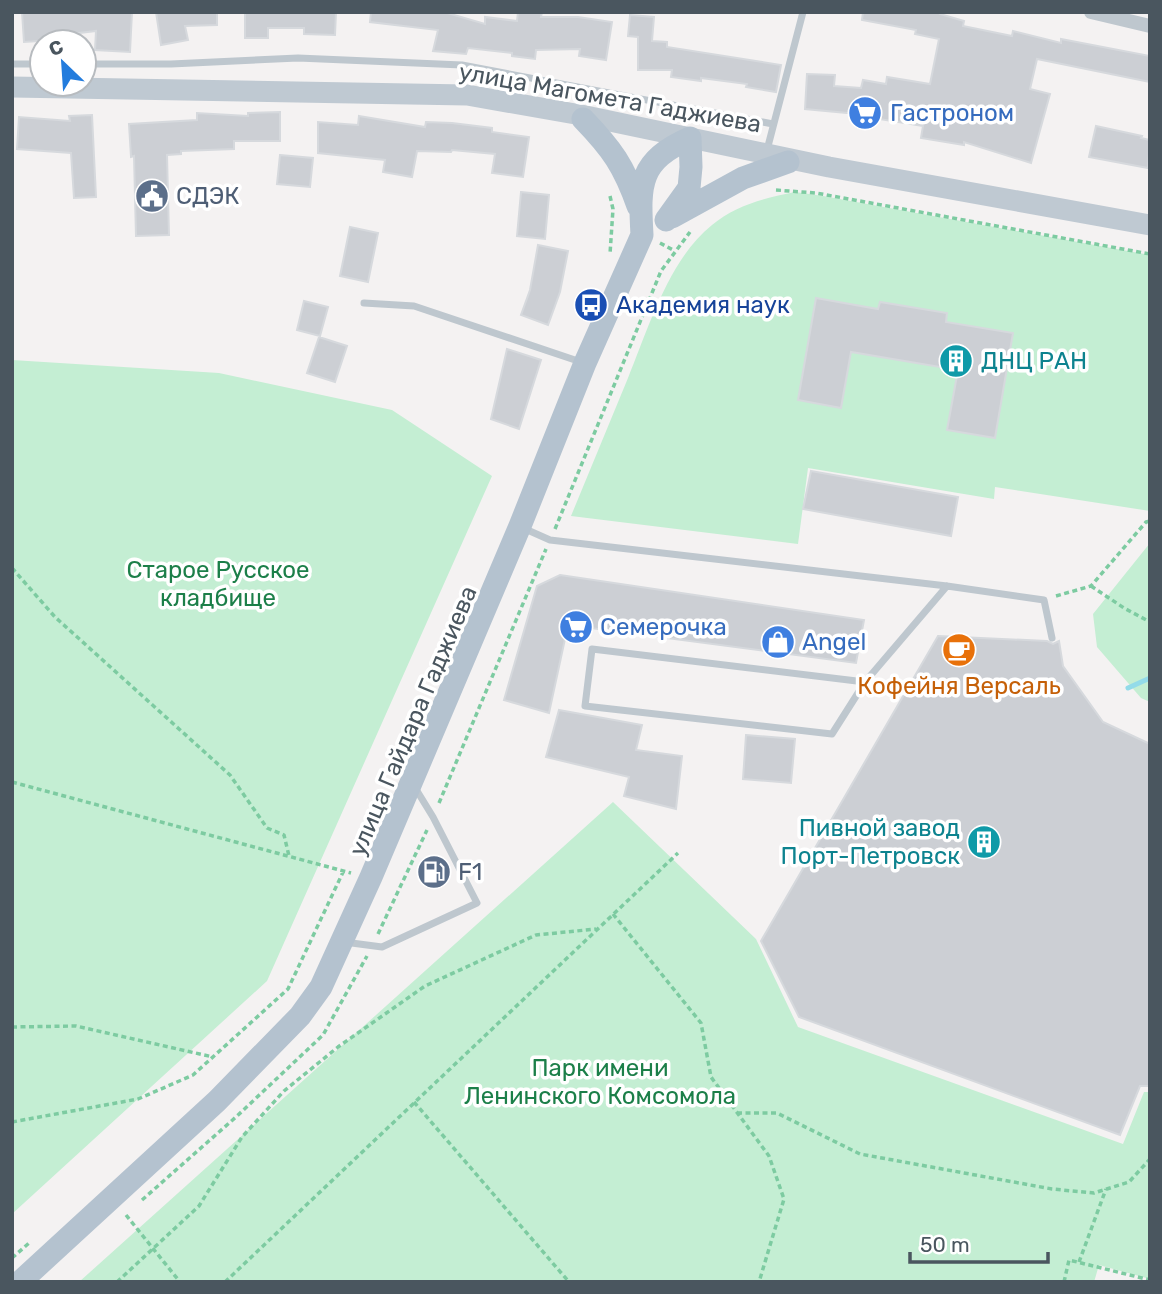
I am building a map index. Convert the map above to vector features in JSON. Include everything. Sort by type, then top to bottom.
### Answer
[{"type":"main road","name":"улица Магомета Гаджиева","points":[[12,89],[466,98],[583,118],[788,162],[1150,227]]},
{"type":"main road","name":"улица Магомета Гаджиева","points":[[12,89],[467,95],[688,140],[1150,227]]},
{"type":"main road","points":[[583,118],[610,148],[629,179],[642,224]]},
{"type":"main road","points":[[666,220],[689,188],[691,167],[688,140]]},
{"type":"main road","name":"улица Гайдара Гаджиева","points":[[26,1282],[221,1104],[303,1017],[325,989],[523,527],[588,363],[642,224],[647,169],[655,158],[688,140]]},
{"type":"main road","name":"улица Гайдара Гаджиева","points":[[20,1282],[218,1101],[300,1016],[321,987],[345,942],[588,363],[645,236],[666,220],[743,178],[788,162]]},
{"type":"street","points":[[1090,12],[1150,26]]},
{"type":"lane","points":[[766,154],[803,12]]},
{"type":"lane","points":[[98,64],[171,64],[298,58],[463,65],[773,124]]},
{"type":"lane","points":[[364,303],[414,306],[588,363]]},
{"type":"lane","points":[[523,527],[550,540],[947,586],[1044,600],[1052,638]]},
{"type":"lane","points":[[865,682],[592,649],[585,706],[832,734],[865,682],[947,586]]},
{"type":"lane","points":[[345,942],[382,947],[477,903],[413,784]]},
{"type":"path","points":[[609,187],[613,209],[610,263]]},
{"type":"path","points":[[772,190],[816,193],[1150,254]]},
{"type":"path","points":[[136,1206],[323,1035],[373,945],[433,817],[661,271],[695,226]]},
{"type":"path","points":[[1044,600],[1091,586],[1146,522],[1150,521]]},
{"type":"path","points":[[12,568],[55,617],[230,775],[267,828],[284,835],[289,856]]},
{"type":"path","points":[[1091,586],[1150,622]]},
{"type":"path","points":[[12,782],[371,877]]},
{"type":"path","points":[[225,1282],[678,853]]},
{"type":"path","points":[[12,1122],[138,1099],[193,1075],[288,989],[344,870]]},
{"type":"path","points":[[614,914],[701,1023],[711,1077],[769,1156],[784,1199],[759,1282]]},
{"type":"path","points":[[117,1282],[199,1206],[242,1137],[284,1091],[338,1047],[425,986],[536,935],[598,928]]},
{"type":"path","points":[[12,1027],[76,1026],[213,1057]]},
{"type":"path","points":[[414,1102],[569,1282]]},
{"type":"path","points":[[737,1113],[777,1114],[860,1154],[1052,1189],[1094,1192],[1129,1182],[1150,1159]]},
{"type":"path","points":[[1079,1262],[1106,1189]]},
{"type":"path","points":[[117,1223],[126,1215],[180,1282]]},
{"type":"path","points":[[1063,1282],[1069,1260],[1150,1280]]},
{"type":"green space","points":[[795,192],[1150,255],[1150,511],[995,487],[994,499],[808,468],[798,544],[571,516],[661,296],[684,256],[697,239],[731,212],[762,200]]},
{"type":"green space","name":"Старое Русское кладбище","points":[[12,360],[219,373],[392,410],[492,476],[267,981],[12,1214]]},
{"type":"green space","points":[[1150,543],[1150,702],[1141,698],[1097,647],[1093,614]]},
{"type":"green space","name":"Парк имени Ленинского Комсомола","points":[[613,802],[756,939],[798,1027],[1123,1144],[1144,1092],[1150,1092],[1150,1279],[1099,1265],[1094,1282],[79,1282]]},
{"type":"building","points":[[22,12],[132,12],[130,52],[98,50],[98,28],[28,28],[28,42],[24,42]]},
{"type":"building","points":[[156,12],[217,12],[217,25],[185,26],[188,40],[161,45]]},
{"type":"building","points":[[245,12],[336,12],[335,35],[304,34],[304,28],[268,28],[268,38],[245,38]]},
{"type":"building","points":[[371,12],[444,12],[485,24],[485,17],[517,21],[518,12],[542,12],[541,17],[578,17],[612,22],[606,60],[579,56],[580,49],[536,50],[535,59],[512,56],[512,53],[468,48],[466,54],[433,51],[438,30],[370,22]]},
{"type":"building","points":[[863,12],[941,12],[940,14],[964,21],[963,26],[1012,36],[1013,31],[1061,43],[1061,39],[1150,56],[1150,82],[1037,59],[1030,89],[1050,94],[1031,163],[964,142],[964,145],[921,138],[923,126],[879,119],[879,116],[805,109],[807,74],[835,75],[834,86],[861,88],[863,80],[886,84],[887,77],[930,84],[939,39],[915,34],[916,30],[862,20]]},
{"type":"building","points":[[630,15],[654,17],[652,41],[667,42],[667,47],[781,65],[776,92],[746,87],[747,84],[671,77],[672,70],[638,70],[638,37],[628,36]]},
{"type":"building","points":[[280,112],[280,141],[234,141],[234,149],[181,151],[181,154],[167,155],[169,235],[136,236],[134,156],[131,157],[129,124],[197,120],[197,113],[248,116],[248,113]]},
{"type":"building","points":[[92,115],[96,197],[74,198],[71,153],[17,149],[19,117],[70,121],[69,116]]},
{"type":"building","points":[[359,116],[425,127],[426,122],[452,123],[492,128],[492,132],[529,137],[523,177],[492,173],[495,154],[452,150],[417,151],[412,177],[383,172],[385,160],[318,153],[318,122],[358,125]]},
{"type":"building","points":[[1096,126],[1150,140],[1148,168],[1089,157]]},
{"type":"building","points":[[280,155],[313,158],[310,187],[277,184]]},
{"type":"building","points":[[521,192],[549,195],[545,239],[517,236]]},
{"type":"building","points":[[350,227],[378,233],[368,282],[340,276]]},
{"type":"building","points":[[538,245],[568,251],[560,292],[548,325],[521,315],[530,290]]},
{"type":"building","name":"ДНЦ РАН","points":[[816,298],[878,309],[880,302],[947,313],[946,322],[1013,333],[995,438],[947,430],[958,370],[851,352],[841,408],[798,400]]},
{"type":"building","points":[[304,301],[328,307],[320,336],[297,330]]},
{"type":"building","points":[[319,337],[347,346],[335,382],[307,373]]},
{"type":"building","points":[[507,349],[541,360],[519,429],[491,419]]},
{"type":"building","points":[[811,471],[958,497],[951,536],[803,509]]},
{"type":"building","points":[[560,575],[864,620],[856,663],[568,625],[549,713],[504,700],[537,586]]},
{"type":"building","name":"Пивной завод Порт-Петровск","points":[[938,636],[1047,641],[1053,644],[1059,641],[1063,666],[1103,722],[1150,744],[1150,1086],[1140,1086],[1120,1135],[799,1017],[761,941]]},
{"type":"building","points":[[559,710],[642,725],[636,750],[682,756],[676,809],[624,796],[629,777],[546,757]]},
{"type":"building","points":[[746,735],[795,739],[791,783],[743,779]]},
{"type":"waterway","points":[[1128,688],[1150,678]]},
{"type":"place","name":"Гастроном","points":[[865,113]]},
{"type":"place","name":"СДЭК","points":[[152,196]]},
{"type":"place","name":"Академия наук","points":[[591,305]]},
{"type":"place","name":"ДНЦ РАН","points":[[956,361]]},
{"type":"place","name":"Семерочка","points":[[576,627]]},
{"type":"place","name":"Angel","points":[[778,642]]},
{"type":"place","name":"Кофейня Версаль","points":[[959,650]]},
{"type":"place","name":"Пивной завод Порт-Петровск","points":[[984,842]]},
{"type":"place","name":"F1","points":[[434,872]]}]
